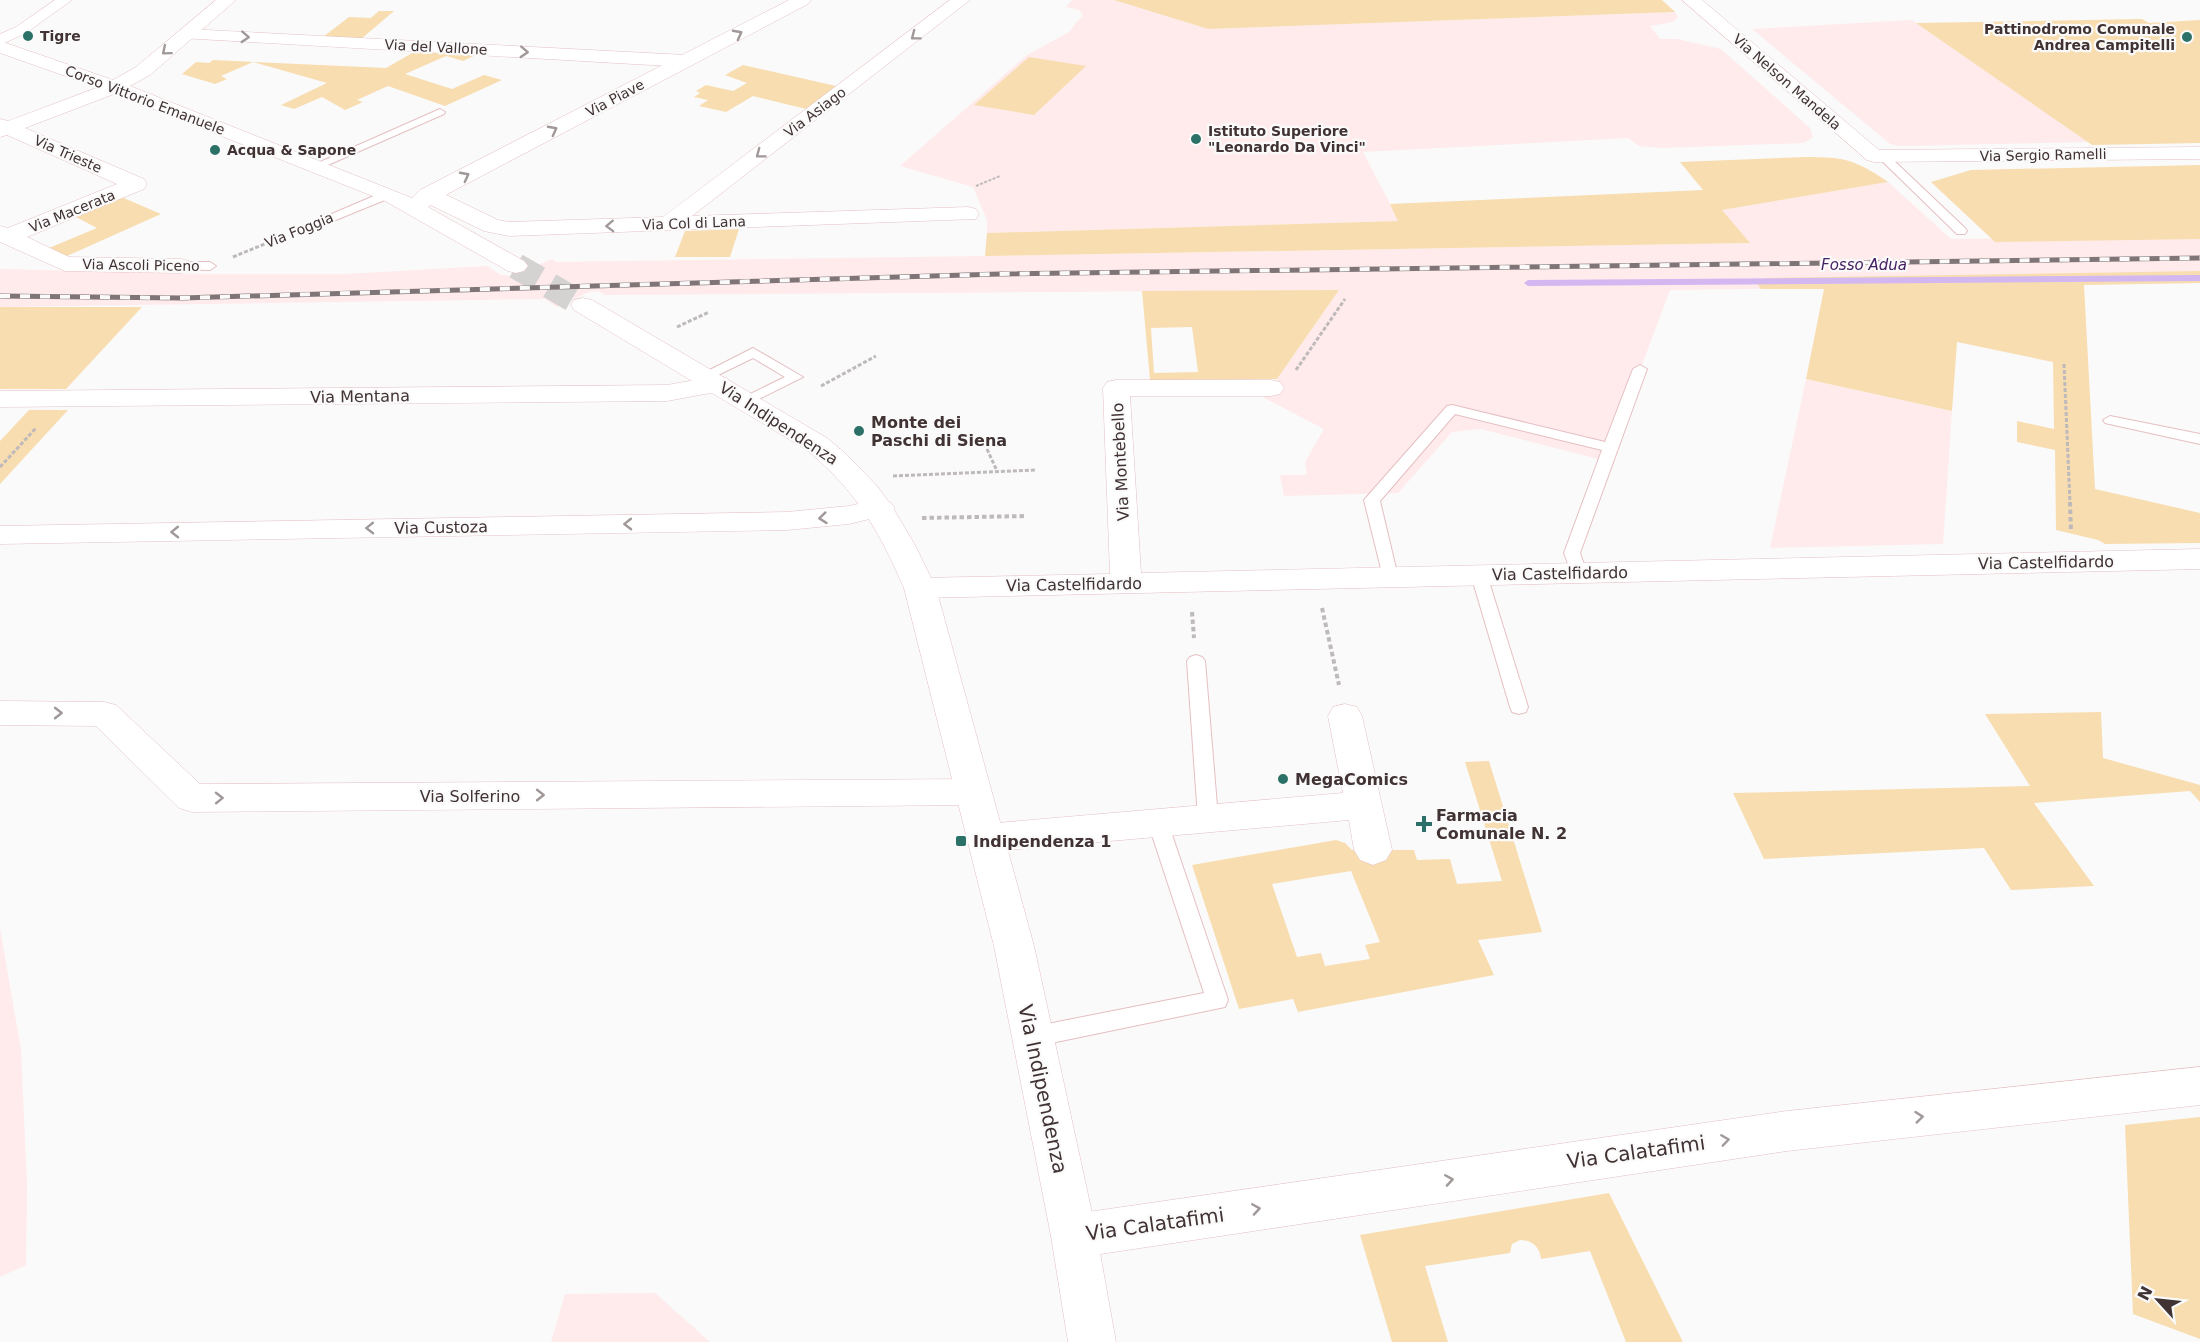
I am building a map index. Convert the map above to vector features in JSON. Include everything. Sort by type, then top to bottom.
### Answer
[{"type":"street","points":[[0,40],[21,30],[65,0]]},
{"type":"street","points":[[3,128],[115,87],[143,71],[227,0]]},
{"type":"street","name":"Via Piave","points":[[421,201],[802,0]]},
{"type":"street","name":"Via Asiago","points":[[668,224],[961,0]]},
{"type":"street","name":"Via Nelson Mandela","points":[[1691,0],[1869,154],[1885,158]]},
{"type":"street","name":"Via del Vallone","points":[[187,34],[686,61]]},
{"type":"street","name":"Corso Vittorio Emanuele","points":[[0,47],[115,87],[390,195],[421,201],[516,266]]},
{"type":"street","name":"Via Trieste","points":[[3,128],[136,184]]},
{"type":"street","name":"Via Sergio Ramelli","points":[[1885,158],[2200,153]]},
{"type":"street","name":"Via Macerata","points":[[4,235],[136,184]]},
{"type":"street","name":"Via Col di Lana","points":[[421,201],[500,228],[968,214]]},
{"type":"street","name":"Via Ascoli Piceno","points":[[4,235],[64,264],[181,266]]},
{"type":"street","name":"Via Indipendenza","points":[[583,305],[818,444],[886,492],[920,588],[1014,946],[1074,1236],[1092,1342]]},
{"type":"street","name":"Via Mentana","points":[[0,399],[667,393],[712,380]]},
{"type":"street","name":"Via Montebello","points":[[1126,583],[1116,388],[1271,388]]},
{"type":"street","name":"Via Custoza","points":[[0,535],[787,521],[849,515],[886,492]]},
{"type":"street","name":"Via Castelfidardo","points":[[920,588],[2200,559]]},
{"type":"street","name":"Via Solferino","points":[[0,713],[104,714],[192,798],[973,792]]},
{"type":"street","points":[[1345,716],[1373,850]]},
{"type":"street","points":[[985,838],[1364,805]]},
{"type":"street","name":"Via Calatafimi","points":[[1074,1236],[1786,1131],[2200,1086]]},
{"type":"lane","points":[[317,166],[440,112]]},
{"type":"lane","points":[[1885,158],[1961,231]]},
{"type":"lane","name":"Via Foggia","points":[[300,230],[390,195]]},
{"type":"lane","points":[[1920,211],[1940,211]]},
{"type":"lane","name":"Via Ascoli Piceno","points":[[181,266],[210,266]]},
{"type":"lane","points":[[712,380],[753,352],[796,377],[747,401]]},
{"type":"lane","points":[[1579,573],[1572,552],[1640,369]]},
{"type":"lane","points":[[1390,577],[1372,500],[1452,409],[1611,448]]},
{"type":"lane","points":[[2110,420],[2200,439]]},
{"type":"lane","points":[[1479,575],[1519,707]]},
{"type":"lane","points":[[1196,660],[1208,818]]},
{"type":"lane","points":[[1032,1037],[1216,1000],[1158,823]]},
{"type":"path","name":"Via Foggia","points":[[210,266],[300,230]]},
{"type":"path","points":[[1271,388],[1284,388],[1345,299]]},
{"type":"path","points":[[669,330],[709,312]]},
{"type":"path","points":[[818,388],[876,356]]},
{"type":"path","points":[[2064,364],[2071,533],[2088,561]]},
{"type":"path","points":[[0,467],[30,436],[60,398]]},
{"type":"path","points":[[982,438],[997,471]]},
{"type":"path","points":[[886,492],[997,471],[1035,470]]},
{"type":"path","points":[[919,518],[1026,516]]},
{"type":"path","points":[[1316,579],[1345,716]]},
{"type":"path","points":[[1189,582],[1196,660]]},
{"type":"shaded area","points":[[1072,0],[1114,0],[1208,29],[1675,12],[1678,17],[1673,22],[1650,26],[1660,39],[1677,39],[1721,49],[1810,128],[1813,137],[1804,143],[1662,148],[1639,146],[1628,138],[1363,152],[1399,221],[987,233],[987,220],[973,187],[900,166],[1027,55],[1069,32],[1083,15],[1079,10],[1066,7]]},
{"type":"shaded area","points":[[1114,0],[1662,0],[1675,12],[1208,29]]},
{"type":"shaded area","points":[[379,11],[394,11],[361,39],[323,37],[349,17],[371,18]]},
{"type":"shaded area","points":[[2142,19],[2149,23],[2200,20],[2200,143],[2092,145],[1916,23]]},
{"type":"shaded area","points":[[1912,20],[2088,142],[1900,146],[1890,144],[1752,29]]},
{"type":"shaded area","points":[[414,52],[476,55],[463,61],[446,56],[405,74],[452,89],[484,75],[502,80],[445,106],[388,86],[357,100],[363,102],[345,110],[322,97],[294,109],[281,105],[327,83],[253,62],[221,76],[227,79],[215,84],[182,74],[196,62],[209,63],[213,60],[386,68]]},
{"type":"shaded area","points":[[1029,57],[1086,66],[1034,115],[974,105]]},
{"type":"shaded area","points":[[743,65],[836,86],[806,109],[753,96],[726,112],[699,106],[708,100],[694,97],[700,93],[696,91],[706,85],[733,91],[747,83],[725,75]]},
{"type":"shaded area","points":[[1806,157],[1850,161],[1888,182],[1722,210],[1750,243],[985,256],[987,233],[1398,221],[1390,204],[1703,190],[1680,162]]},
{"type":"shaded area","points":[[2200,165],[2200,239],[1995,242],[1931,182],[1971,170]]},
{"type":"shaded area","points":[[1888,182],[1951,239],[2200,235],[2200,283],[1670,290],[1606,461],[1481,429],[1452,432],[1398,493],[1284,496],[1280,475],[1307,475],[1305,462],[1324,429],[1264,398],[1339,290],[605,295],[598,291],[589,292],[557,307],[545,299],[0,307],[0,269],[202,274],[346,274],[487,266],[501,275],[512,276],[552,259],[556,262],[1749,243],[1722,210]]},
{"type":"shaded area","points":[[119,196],[161,214],[67,256],[49,248],[97,228],[72,215]]},
{"type":"shaded area","points":[[739,229],[730,257],[675,257],[685,231]]},
{"type":"shaded area","points":[[2200,271],[2200,283],[2084,285],[2095,489],[2200,513],[2200,543],[2105,544],[2098,540],[2056,530],[2055,450],[2017,442],[2017,421],[2054,429],[2053,362],[1957,342],[1952,411],[1806,379],[1824,289],[1761,289],[1758,285],[1761,279],[1767,278]]},
{"type":"shaded area","points":[[1339,290],[1277,379],[1150,380],[1142,291]],"holes":[[[1192,327],[1198,372],[1154,373],[1151,328]]]},
{"type":"shaded area","points":[[0,307],[142,307],[66,389],[0,389]]},
{"type":"shaded area","points":[[1806,379],[1952,411],[1943,544],[1770,548]]},
{"type":"shaded area","points":[[29,410],[68,410],[0,484],[0,441]]},
{"type":"shaded area","points":[[2101,712],[2103,758],[2200,785],[2200,802],[2190,791],[2034,803],[2094,886],[2011,890],[1984,848],[1764,859],[1733,793],[2030,786],[1985,714]]},
{"type":"shaded area","points":[[1489,761],[1542,932],[1478,940],[1494,975],[1298,1012],[1293,999],[1239,1009],[1192,865],[1336,840],[1345,843],[1352,850],[1414,850],[1417,860],[1450,859],[1457,884],[1502,881],[1465,762]],"holes":[[[1351,871],[1380,942],[1365,945],[1370,959],[1325,966],[1321,953],[1297,957],[1272,884]]]},
{"type":"shaded area","points":[[0,928],[21,1050],[27,1185],[26,1265],[0,1277]]},
{"type":"shaded area","points":[[2200,1117],[2200,1339],[2133,1314],[2125,1125]]},
{"type":"shaded area","points":[[1609,1193],[1683,1342],[1626,1342],[1590,1251],[1541,1259],[1535,1245],[1520,1240],[1512,1244],[1510,1253],[1425,1266],[1448,1342],[1392,1342],[1360,1235]]},
{"type":"shaded area","points":[[655,1293],[710,1342],[551,1342],[565,1294]]},
{"type":"waterway","name":"Fosso Adua","points":[[1528,283],[2200,278]]},
{"type":"tunnel","points":[[516,266],[583,305]]},
{"type":"railway","points":[[0,296],[182,298],[1000,274],[2200,258]]},
{"type":"place","name":"Tigre","points":[[28,36]]},
{"type":"place","name":"Pattinodromo Comunale Andrea Campitelli","points":[[2187,37]]},
{"type":"place","name":"Istituto Superiore \"Leonardo Da Vinci\"","points":[[1196,139]]},
{"type":"place","name":"Acqua & Sapone","points":[[215,150]]},
{"type":"place","name":"Monte dei Paschi di Siena","points":[[859,431]]},
{"type":"place","name":"MegaComics","points":[[1283,779]]},
{"type":"place","name":"Farmacia Comunale N. 2","points":[[1424,824]]},
{"type":"place","name":"Indipendenza 1","points":[[961,841]]}]
